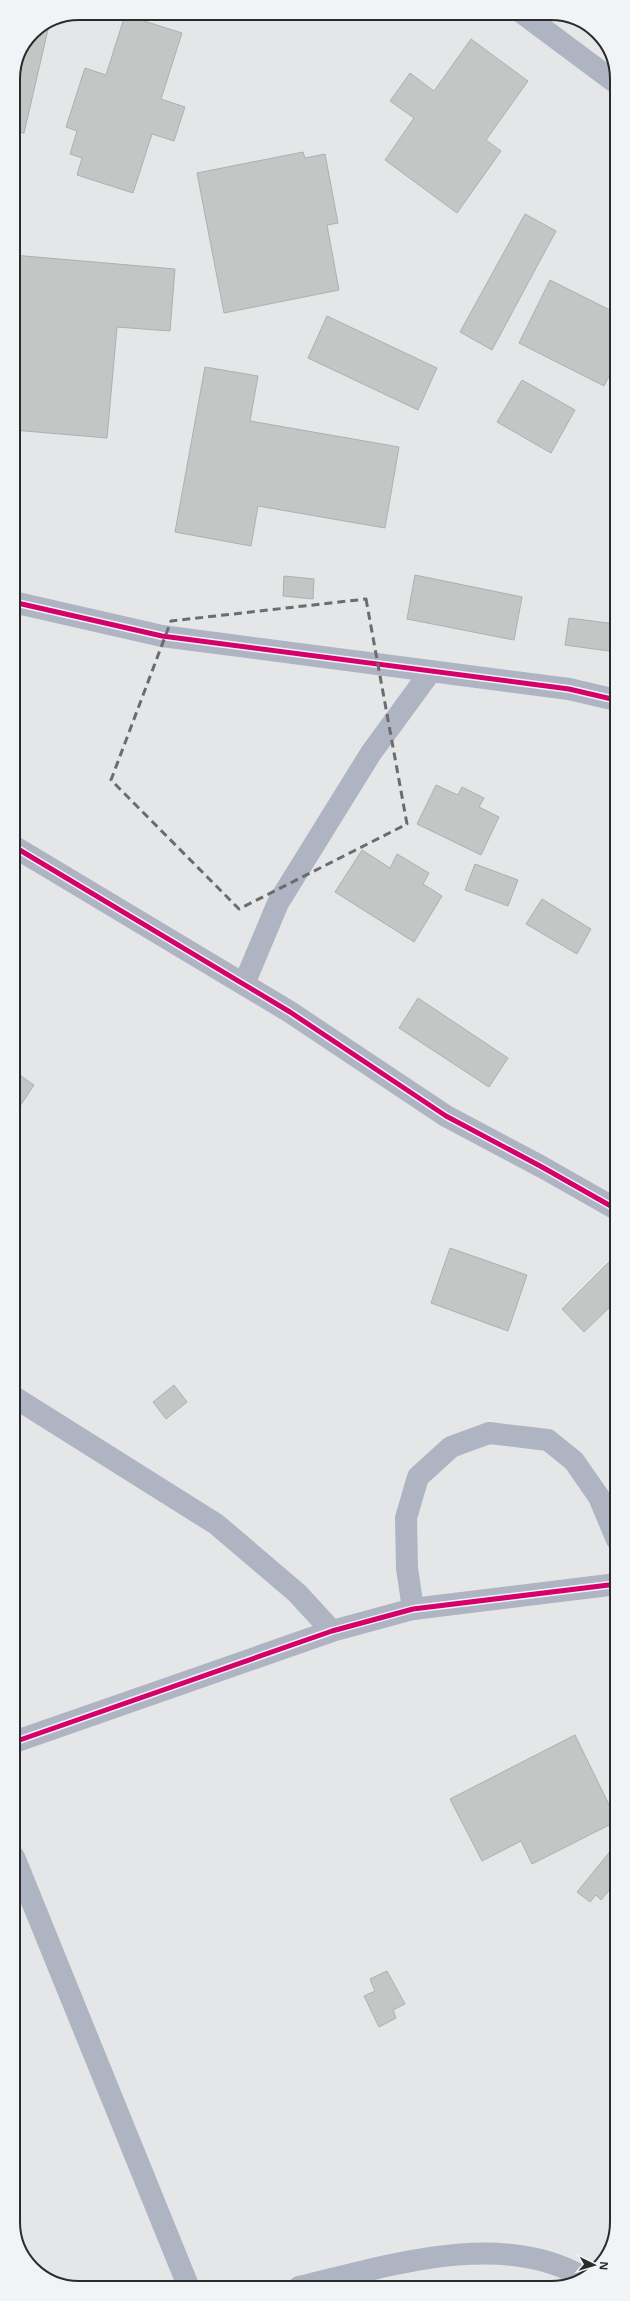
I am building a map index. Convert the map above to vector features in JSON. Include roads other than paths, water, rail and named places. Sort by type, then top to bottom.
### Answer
[{"type":"street","points":[[530,20],[610,79]]},
{"type":"street","points":[[20,604],[162,636],[569,689],[610,699]]},
{"type":"street","points":[[244,984],[278,903],[371,753],[431,671]]},
{"type":"street","points":[[20,850],[296,1016],[446,1116],[542,1167],[610,1206]]},
{"type":"street","points":[[20,1401],[216,1524],[297,1593],[332,1632]]},
{"type":"street","points":[[413,1609],[407,1568],[406,1518],[418,1477],[451,1447],[489,1433],[548,1440],[574,1462],[600,1497],[610,1522]]},
{"type":"street","points":[[20,1740],[332,1632],[413,1609],[610,1585]]},
{"type":"street","points":[[20,1872],[186,2281]]},
{"type":"street","points":[[325,2281],[424,2258],[488,2253],[528,2257],[578,2274]]}]
